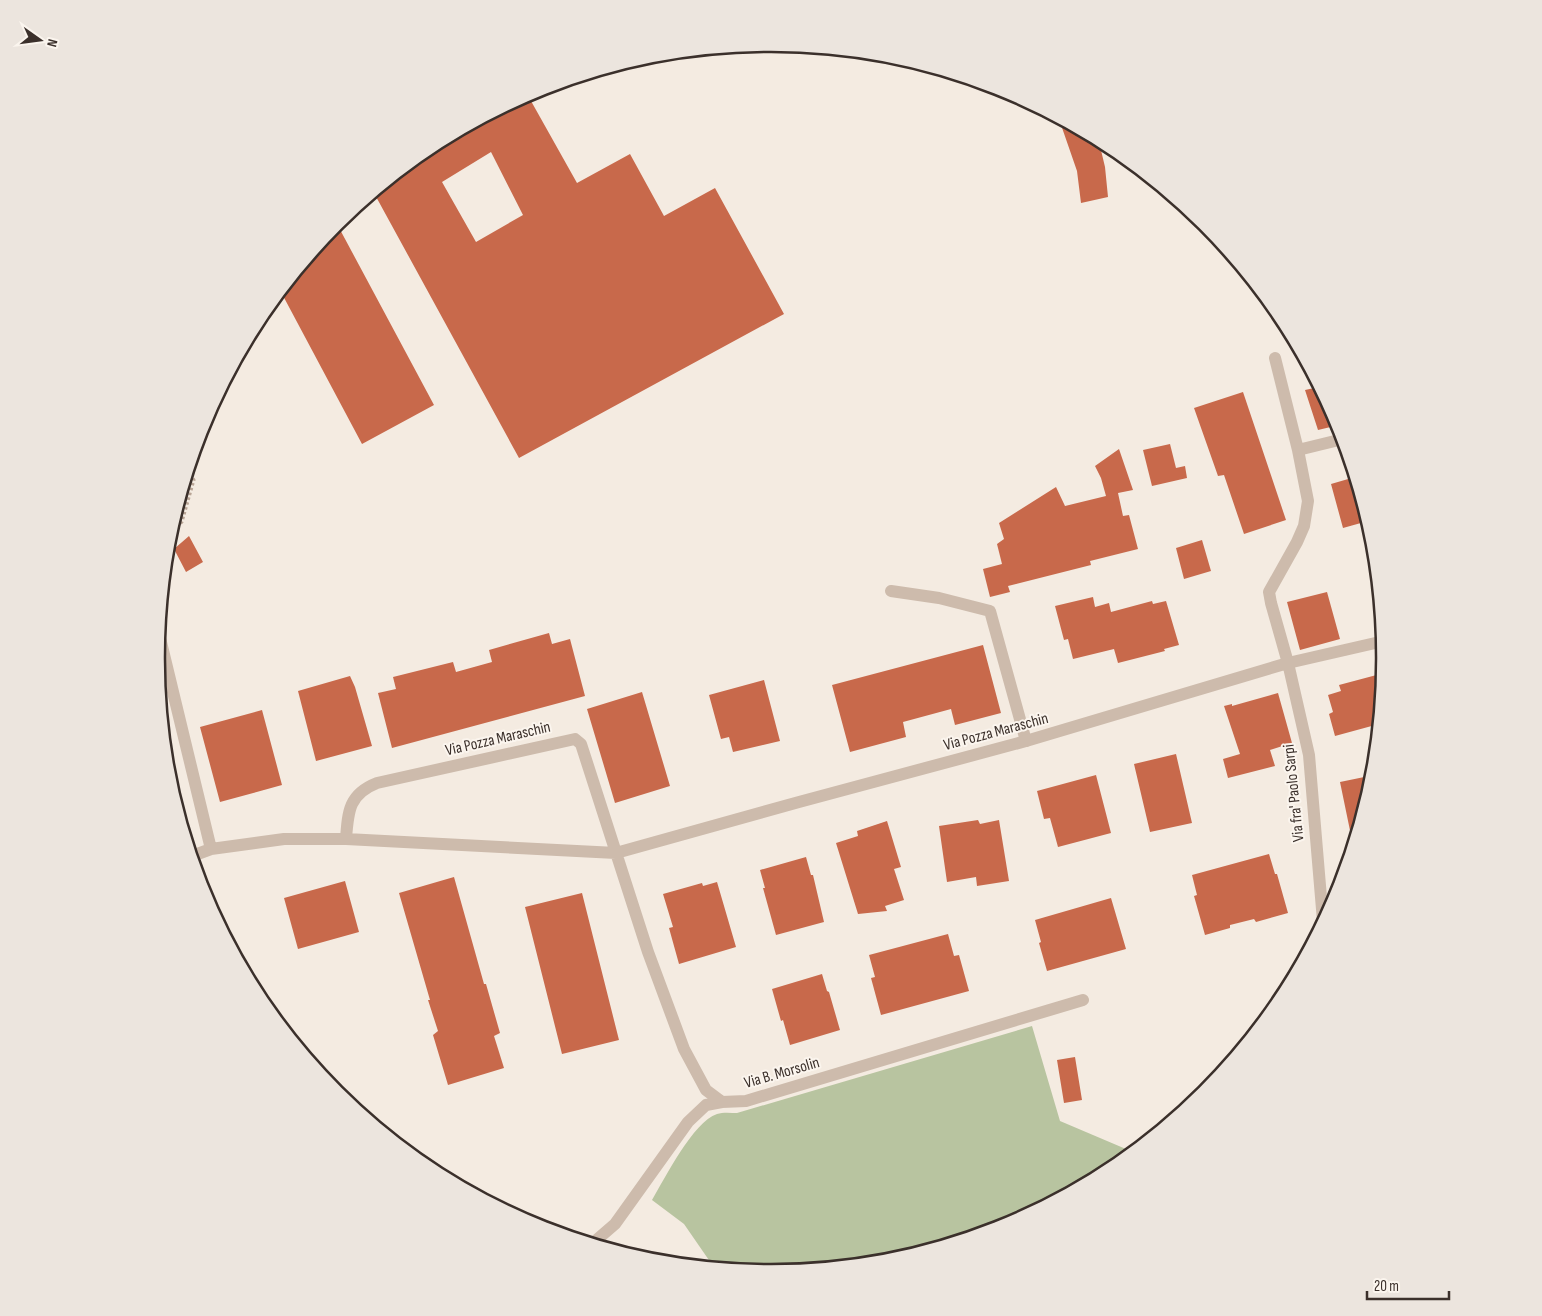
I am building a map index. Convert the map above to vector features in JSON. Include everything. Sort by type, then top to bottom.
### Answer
[{"type":"street","name":"Via fra' Paolo Sarpi","points":[[1275,358],[1298,450],[1308,502],[1304,526],[1269,592],[1270,603],[1288,663],[1308,754],[1323,907]]},
{"type":"street","points":[[1298,450],[1336,441]]},
{"type":"street","points":[[891,591],[939,598],[990,611],[1026,741]]},
{"type":"street","name":"Via Pozza Maraschin","points":[[198,854],[211,849],[284,839],[346,839],[616,853],[1026,741],[1288,663],[1376,643]]},
{"type":"street","points":[[165,659],[211,849]]},
{"type":"street","name":"Via Pozza Maraschin","points":[[346,839],[347,818],[355,798],[364,788],[377,783],[575,739],[581,744],[616,853]]},
{"type":"street","points":[[616,853],[648,952],[684,1049],[706,1090],[722,1102]]},
{"type":"street","name":"Via B. Morsolin","points":[[722,1102],[746,1102],[1083,1000]]},
{"type":"street","points":[[599,1238],[615,1224],[688,1122],[706,1106],[722,1102]]},
{"type":"path","points":[[181,523],[193,478]]},
{"type":"green space","points":[[1032,1026],[1060,1121],[1125,1149],[1074,1182],[1039,1201],[966,1231],[928,1243],[889,1252],[811,1262],[771,1264],[709,1260],[684,1224],[652,1200],[680,1152],[699,1128],[708,1119],[717,1114],[737,1113]]},
{"type":"building","points":[[532,102],[577,183],[630,154],[664,216],[715,188],[784,314],[519,458],[377,199],[402,178],[468,134]],"holes":[[[491,152],[523,215],[476,242],[442,182]]]},
{"type":"building","points":[[1062,127],[1101,151],[1108,197],[1081,203],[1077,171]]},
{"type":"building","points":[[341,232],[434,405],[362,444],[284,298],[316,259]]},
{"type":"building","points":[[1313,388],[1330,427],[1318,430],[1305,390]]},
{"type":"building","points":[[1243,392],[1286,520],[1244,534],[1224,475],[1218,476],[1194,408]]},
{"type":"building","points":[[1170,444],[1176,468],[1185,466],[1187,478],[1152,486],[1143,450]]},
{"type":"building","points":[[1119,449],[1133,490],[1118,493],[1123,516],[1129,515],[1138,549],[1090,561],[1091,565],[1008,586],[1010,592],[990,597],[983,569],[1002,564],[997,544],[1004,539],[999,523],[1056,487],[1065,506],[1106,496],[1101,478],[1095,466]]},
{"type":"building","points":[[1349,479],[1361,523],[1343,528],[1331,484]]},
{"type":"building","points":[[189,536],[203,562],[186,572],[175,551],[176,547]]},
{"type":"building","points":[[1202,540],[1211,571],[1184,579],[1176,548]]},
{"type":"building","points":[[1327,592],[1340,639],[1300,650],[1287,602]]},
{"type":"building","points":[[1093,597],[1095,607],[1109,603],[1111,612],[1152,601],[1153,604],[1166,601],[1179,645],[1164,649],[1165,651],[1118,663],[1114,649],[1073,659],[1068,639],[1064,640],[1055,606]]},
{"type":"building","points":[[549,633],[552,644],[570,639],[585,696],[392,748],[378,693],[396,689],[393,677],[453,662],[456,672],[492,662],[489,650]]},
{"type":"building","points":[[983,645],[1001,713],[955,725],[951,709],[903,722],[906,737],[850,752],[832,685]]},
{"type":"building","points":[[1376,675],[1372,726],[1335,736],[1329,714],[1333,712],[1328,695],[1341,691],[1339,685]]},
{"type":"building","points":[[350,676],[372,746],[316,761],[298,691]]},
{"type":"building","points":[[764,680],[780,741],[733,752],[729,737],[721,739],[709,695]]},
{"type":"building","points":[[642,692],[670,786],[615,803],[587,709]]},
{"type":"building","points":[[1278,693],[1292,743],[1270,750],[1275,766],[1228,778],[1223,759],[1240,754],[1224,706],[1232,704],[1232,706]]},
{"type":"building","points":[[262,710],[282,785],[220,802],[200,727]]},
{"type":"building","points":[[1176,754],[1192,823],[1150,832],[1134,764]]},
{"type":"building","points":[[1096,775],[1111,833],[1058,847],[1050,818],[1044,819],[1037,791]]},
{"type":"building","points":[[1365,777],[1350,833],[1340,782]]},
{"type":"building","points":[[978,820],[980,824],[999,820],[1009,881],[977,886],[976,877],[947,882],[939,826]]},
{"type":"building","points":[[887,821],[901,867],[894,869],[904,900],[885,906],[887,911],[858,914],[836,843],[858,836],[857,831]]},
{"type":"building","points":[[1269,854],[1288,913],[1256,922],[1254,919],[1230,925],[1230,928],[1205,935],[1194,896],[1197,895],[1192,875]]},
{"type":"building","points":[[806,857],[811,875],[813,875],[824,922],[776,935],[760,870]]},
{"type":"building","points":[[454,877],[500,1033],[494,1036],[504,1068],[448,1085],[433,1035],[438,1031],[399,893]]},
{"type":"building","points":[[345,881],[359,932],[298,949],[284,898]]},
{"type":"building","points":[[717,882],[736,947],[679,964],[669,928],[673,927],[663,894],[702,883],[703,886]]},
{"type":"building","points":[[582,893],[619,1040],[562,1054],[525,907]]},
{"type":"building","points":[[1111,898],[1126,949],[1047,971],[1035,920]]},
{"type":"building","points":[[948,934],[954,956],[959,955],[969,991],[881,1015],[871,978],[875,977],[869,955]]},
{"type":"building","points":[[822,974],[840,1030],[790,1045],[772,989]]},
{"type":"building","points":[[1075,1057],[1082,1100],[1064,1103],[1057,1060]]}]
